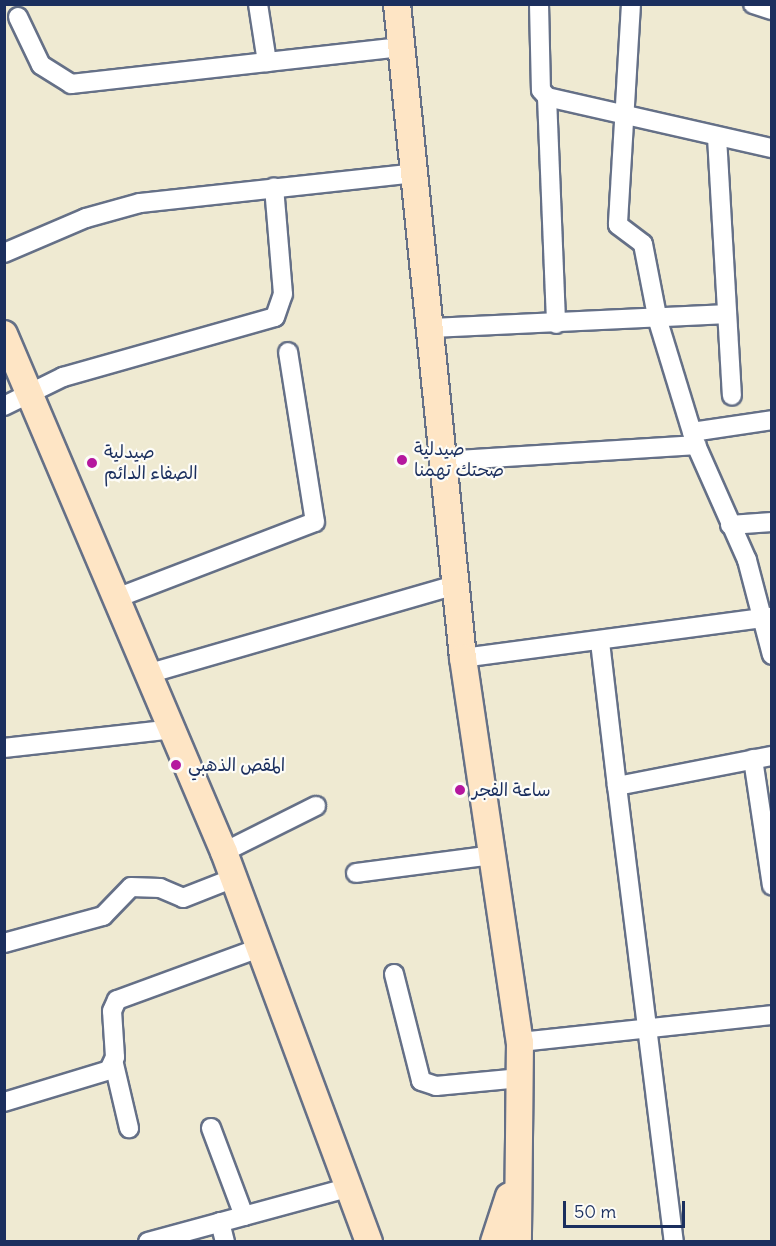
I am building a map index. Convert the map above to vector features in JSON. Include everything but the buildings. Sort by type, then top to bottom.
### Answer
[{"type":"main road","points":[[397,4],[463,658],[520,1042],[518,1242]]},
{"type":"main road","points":[[4,334],[114,599],[174,729],[224,852],[355,1197],[369,1242]]},
{"type":"main road","points":[[494,1242],[504,1222],[511,1148],[520,1126]]},
{"type":"main road","points":[[355,1197],[381,1242]]},
{"type":"street","points":[[258,4],[267,62]]},
{"type":"street","points":[[539,4],[541,90],[547,97],[622,112],[717,137],[771,148]]},
{"type":"street","points":[[631,4],[622,112],[618,225],[643,244],[658,321],[694,438],[729,525],[747,560],[766,618],[771,656]]},
{"type":"street","points":[[753,4],[771,10]]},
{"type":"street","points":[[18,17],[41,65],[71,84],[401,47]]},
{"type":"street","points":[[547,97],[556,324]]},
{"type":"street","points":[[717,137],[725,314],[732,396]]},
{"type":"street","points":[[4,253],[112,209],[273,187],[415,173]]},
{"type":"street","points":[[4,406],[31,396],[63,377],[275,317],[283,294],[273,187]]},
{"type":"street","points":[[430,328],[658,321],[725,314]]},
{"type":"street","points":[[114,599],[315,522],[288,352]]},
{"type":"street","points":[[443,462],[694,438],[771,420]]},
{"type":"street","points":[[729,525],[771,522]]},
{"type":"street","points":[[147,674],[455,585]]},
{"type":"street","points":[[463,658],[600,642],[766,618]]},
{"type":"street","points":[[600,642],[646,1030],[674,1242]]},
{"type":"street","points":[[4,748],[174,729]]},
{"type":"street","points":[[617,786],[771,756]]},
{"type":"street","points":[[753,759],[771,885]]},
{"type":"street","points":[[224,852],[316,806]]},
{"type":"street","points":[[356,873],[493,855]]},
{"type":"street","points":[[4,943],[103,916],[131,887],[160,888],[183,898],[234,878]]},
{"type":"street","points":[[129,1128],[114,1064],[112,1011],[117,1000],[261,947]]},
{"type":"street","points":[[394,974],[422,1081],[436,1086],[521,1078]]},
{"type":"street","points":[[520,1042],[771,1015]]},
{"type":"street","points":[[4,1102],[103,1073],[114,1064]]},
{"type":"street","points":[[211,1128],[244,1216]]},
{"type":"street","points":[[148,1242],[244,1216],[355,1197]]},
{"type":"street","points":[[220,1222],[225,1242]]},
{"type":"place","name":"صيدلية صحتك تهمنا","points":[[402,460]]},
{"type":"place","name":"صيدلية الصفاء الدائم","points":[[92,463]]},
{"type":"place","name":"المقص الذهبي","points":[[176,765]]},
{"type":"place","name":"ساعة الفجر","points":[[460,790]]}]
